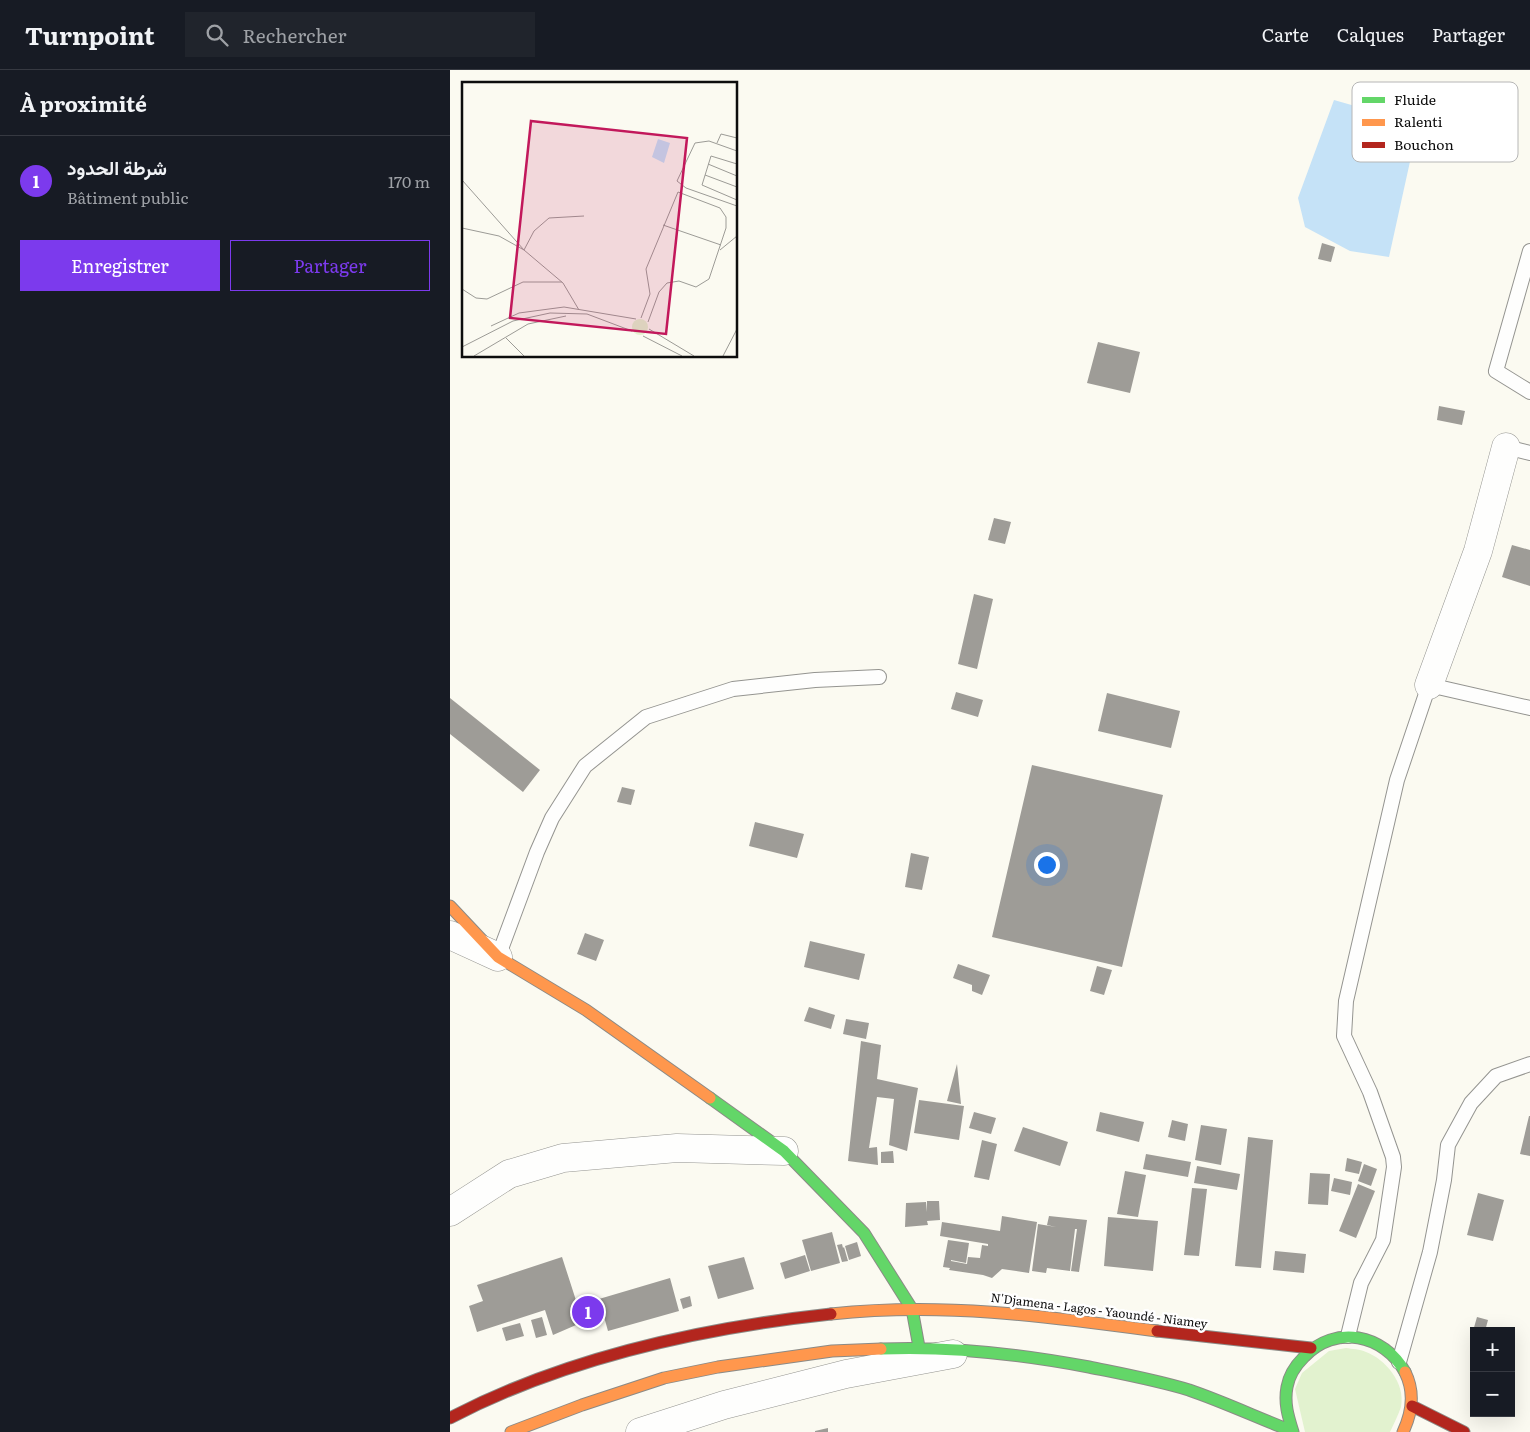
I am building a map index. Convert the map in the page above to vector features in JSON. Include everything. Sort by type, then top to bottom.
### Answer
[{"type":"main road","points":[[450,906],[498,957],[586,1010],[784,1151],[864,1233],[912,1309],[918,1347]]},
{"type":"main road","name":"N'Djamena - Lagos - Yaoundé - Niamey","points":[[450,1418],[506,1391],[567,1369],[650,1345],[716,1331],[813,1315],[912,1309],[990,1311],[1311,1348]]},
{"type":"main road","points":[[1293,1431],[1286,1413],[1284,1395],[1293,1369],[1311,1348],[1329,1340],[1348,1336],[1368,1339],[1385,1348],[1399,1362],[1407,1375],[1411,1390],[1412,1406],[1403,1432]]},
{"type":"main road","points":[[511,1432],[582,1405],[664,1378],[718,1367],[832,1352],[918,1347],[974,1350],[1055,1361],[1151,1379],[1192,1391],[1293,1431]]},
{"type":"main road","points":[[1412,1406],[1464,1432]]},
{"type":"street","points":[[1429,685],[1478,551],[1518,450]]},
{"type":"street","points":[[450,935],[498,957]]},
{"type":"street","points":[[450,1212],[509,1174],[564,1158],[677,1148],[784,1151]]},
{"type":"street","points":[[640,1432],[724,1405],[846,1374],[974,1350]]},
{"type":"lane","points":[[1530,251],[1496,371],[1530,392]]},
{"type":"lane","points":[[498,957],[537,852],[552,818],[585,766],[646,717],[733,689],[815,680],[879,677]]},
{"type":"lane","points":[[1348,1336],[1361,1283],[1382,1240],[1394,1167],[1393,1157],[1370,1092],[1344,1036],[1346,1001],[1396,780],[1429,685],[1530,708]]},
{"type":"lane","points":[[1399,1362],[1430,1252],[1444,1180],[1448,1145],[1471,1103],[1496,1076],[1530,1064]]},
{"type":"green space","points":[[1346,1348],[1361,1350],[1373,1355],[1387,1366],[1397,1381],[1402,1398],[1401,1407],[1390,1432],[1305,1432],[1295,1389],[1302,1373],[1329,1351]]},
{"type":"water","points":[[1334,100],[1352,105],[1352,162],[1410,162],[1389,257],[1350,251],[1305,227],[1298,198]]},
{"type":"building","points":[[1322,243],[1335,247],[1331,262],[1318,259]]},
{"type":"building","points":[[1098,342],[1140,352],[1130,393],[1087,383]]},
{"type":"building","points":[[1439,406],[1465,411],[1462,425],[1437,420]]},
{"type":"building","points":[[994,518],[1011,522],[1005,544],[988,540]]},
{"type":"building","points":[[1512,545],[1530,550],[1530,586],[1502,577]]},
{"type":"building","points":[[974,594],[993,599],[977,669],[958,664]]},
{"type":"building","points":[[956,692],[983,700],[978,717],[951,709]]},
{"type":"building","points":[[1107,693],[1180,711],[1171,748],[1098,731]]},
{"type":"building","points":[[450,698],[540,770],[523,792],[450,734]]},
{"type":"building","points":[[1032,765],[1163,795],[1122,967],[992,937]]},
{"type":"building","points":[[622,787],[635,790],[631,805],[617,802]]},
{"type":"building","points":[[755,822],[804,834],[797,858],[749,846]]},
{"type":"building","points":[[911,853],[929,857],[922,890],[905,887]]},
{"type":"building","points":[[585,933],[604,940],[596,961],[577,954]]},
{"type":"building","points":[[810,941],[865,954],[859,980],[804,967]]},
{"type":"building","points":[[958,964],[990,975],[982,995],[972,991],[972,985],[953,978]]},
{"type":"building","points":[[1097,966],[1112,970],[1104,995],[1090,991]]},
{"type":"building","points":[[809,1007],[835,1015],[831,1029],[804,1021]]},
{"type":"building","points":[[846,1019],[869,1023],[866,1039],[843,1034]]},
{"type":"building","points":[[861,1041],[881,1045],[877,1079],[918,1088],[907,1151],[889,1145],[894,1099],[877,1097],[869,1148],[877,1147],[878,1165],[848,1161]]},
{"type":"building","points":[[957,1064],[961,1104],[947,1101]]},
{"type":"building","points":[[919,1100],[964,1106],[959,1140],[914,1133]]},
{"type":"building","points":[[974,1112],[996,1118],[991,1134],[969,1128]]},
{"type":"building","points":[[1100,1112],[1144,1122],[1139,1142],[1096,1131]]},
{"type":"building","points":[[1530,1116],[1530,1156],[1520,1154]]},
{"type":"building","points":[[1172,1120],[1188,1124],[1185,1141],[1168,1137]]},
{"type":"building","points":[[1201,1125],[1227,1129],[1221,1165],[1195,1160]]},
{"type":"building","points":[[1023,1127],[1068,1142],[1060,1166],[1014,1151]]},
{"type":"building","points":[[1248,1137],[1273,1140],[1261,1268],[1235,1266]]},
{"type":"building","points":[[982,1140],[997,1144],[989,1180],[974,1177]]},
{"type":"building","points":[[893,1151],[894,1163],[881,1163],[881,1152]]},
{"type":"building","points":[[1146,1154],[1191,1162],[1188,1177],[1143,1169]]},
{"type":"building","points":[[1347,1158],[1362,1162],[1359,1174],[1345,1171]]},
{"type":"building","points":[[1364,1164],[1377,1169],[1371,1186],[1358,1181]]},
{"type":"building","points":[[1197,1166],[1240,1174],[1237,1190],[1194,1183]]},
{"type":"building","points":[[1125,1171],[1146,1175],[1138,1217],[1117,1214]]},
{"type":"building","points":[[1310,1173],[1330,1174],[1328,1205],[1308,1204]]},
{"type":"building","points":[[1334,1178],[1352,1182],[1350,1195],[1331,1191]]},
{"type":"building","points":[[1358,1184],[1375,1191],[1356,1238],[1339,1231]]},
{"type":"building","points":[[1192,1188],[1207,1189],[1199,1256],[1184,1255]]},
{"type":"building","points":[[1478,1193],[1504,1200],[1493,1241],[1467,1235]]},
{"type":"building","points":[[927,1201],[939,1201],[940,1220],[927,1221],[928,1225],[905,1227],[906,1203],[926,1202],[927,1212]]},
{"type":"building","points":[[1002,1216],[1037,1222],[1029,1273],[1002,1269],[992,1278],[949,1270],[950,1268],[943,1267],[948,1240],[969,1243],[966,1263],[951,1260],[967,1264],[968,1257],[980,1258],[982,1245],[988,1246],[988,1244],[940,1236],[942,1222],[1000,1231]]},
{"type":"building","points":[[1049,1216],[1087,1220],[1079,1272],[1071,1271],[1077,1229],[1075,1229],[1070,1271],[1047,1268],[1046,1273],[1032,1271],[1038,1224],[1056,1227],[1047,1225]]},
{"type":"building","points":[[1108,1217],[1158,1221],[1153,1271],[1104,1266]]},
{"type":"building","points":[[832,1232],[840,1263],[811,1271],[802,1240]]},
{"type":"building","points":[[857,1242],[861,1256],[849,1260],[845,1246]]},
{"type":"building","points":[[842,1244],[848,1261],[842,1262],[837,1245]]},
{"type":"building","points":[[1275,1251],[1306,1254],[1304,1273],[1273,1270]]},
{"type":"building","points":[[805,1255],[810,1271],[785,1279],[780,1263]]},
{"type":"building","points":[[562,1257],[583,1322],[553,1335],[545,1310],[477,1332],[469,1306],[483,1301],[477,1285]]},
{"type":"building","points":[[744,1257],[754,1289],[718,1299],[708,1266]]},
{"type":"building","points":[[670,1278],[679,1311],[608,1331],[599,1299]]},
{"type":"building","points":[[690,1296],[692,1306],[683,1309],[680,1299]]},
{"type":"building","points":[[542,1317],[547,1335],[536,1338],[531,1320]]},
{"type":"building","points":[[1477,1317],[1488,1320],[1486,1327],[1474,1327]]},
{"type":"building","points":[[520,1323],[524,1336],[506,1341],[502,1328]]},
{"type":"building","points":[[828,1428],[828,1432],[815,1432],[815,1431]]},
{"type":"traffic: fast","points":[[710,1098],[784,1151],[864,1233],[912,1309],[919,1347]]},
{"type":"traffic: fast","points":[[1293,1432],[1286,1404],[1288,1383],[1298,1363],[1316,1347],[1330,1340],[1344,1337],[1358,1338],[1372,1342],[1385,1349],[1396,1359],[1405,1372]]},
{"type":"traffic: fast","points":[[881,1349],[907,1348],[985,1352],[1089,1367],[1189,1390],[1292,1431]]},
{"type":"traffic: slow","points":[[450,906],[498,957],[586,1010],[710,1098]]},
{"type":"traffic: slow","points":[[831,1314],[914,1309],[994,1312],[1157,1331]]},
{"type":"traffic: slow","points":[[511,1432],[582,1405],[664,1378],[718,1367],[832,1351],[881,1349]]},
{"type":"traffic: slow","points":[[1403,1432],[1409,1417],[1411,1402],[1410,1387],[1405,1372]]},
{"type":"traffic: jam","points":[[450,1418],[541,1378],[636,1348],[733,1328],[831,1314]]},
{"type":"traffic: jam","points":[[1157,1331],[1311,1348]]},
{"type":"traffic: jam","points":[[1412,1406],[1464,1432]]},
{"type":"place","name":"شرطة الحدود","points":[[588,1312]]}]
